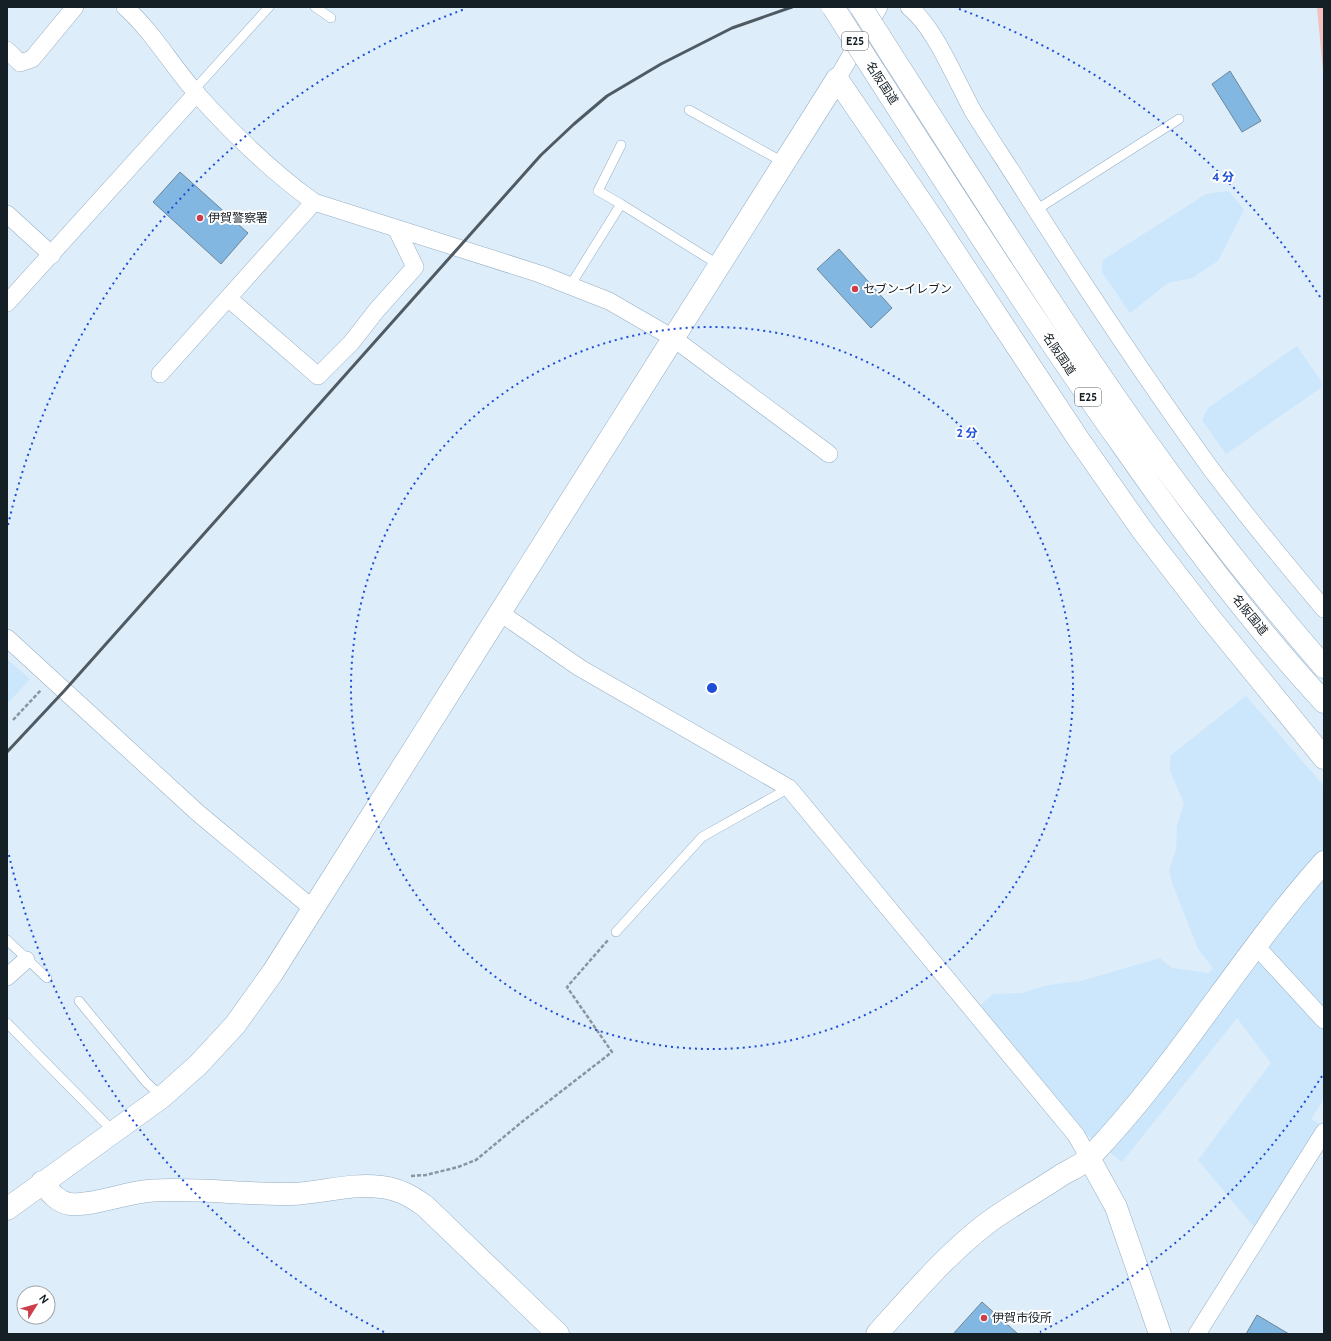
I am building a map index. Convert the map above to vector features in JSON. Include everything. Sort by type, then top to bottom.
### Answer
[{"type":"main road","name":"名阪国道","points":[[833,7],[1020,296],[1152,488],[1248,613],[1324,702]]},
{"type":"main road","name":"名阪国道","points":[[861,7],[1067,326],[1172,477],[1227,549],[1324,667]]},
{"type":"main road","points":[[11,1202],[114,1132],[162,1097],[198,1065],[235,1025],[273,972],[783,162],[837,79],[930,215],[1078,440],[1142,530],[1214,624],[1324,758]]},
{"type":"main road","points":[[877,1334],[929,1277],[963,1243],[981,1228],[1089,1158],[1137,1105],[1174,1059],[1255,945],[1323,866]]},
{"type":"main road","points":[[1089,1158],[1116,1207],[1160,1334]]},
{"type":"main road","points":[[42,1182],[61,1202],[70,1204],[92,1202],[122,1194],[169,1189],[292,1194],[354,1187],[396,1189],[410,1195],[426,1206],[558,1334]]},
{"type":"street","points":[[7,50],[20,63],[32,59],[75,7]]},
{"type":"street","points":[[125,7],[141,22],[195,92],[285,181],[314,202],[397,230],[540,274],[609,300],[673,338],[829,454]]},
{"type":"street","points":[[837,79],[879,7]]},
{"type":"street","points":[[909,7],[928,27],[974,112],[1135,361],[1212,469],[1271,545],[1324,609]]},
{"type":"street","points":[[7,304],[195,92]]},
{"type":"street","points":[[160,374],[314,202]]},
{"type":"street","points":[[7,214],[52,255]]},
{"type":"street","points":[[228,298],[318,376],[351,343],[376,311],[415,267],[397,230]]},
{"type":"street","points":[[499,612],[580,668],[789,788],[1076,1135],[1089,1158]]},
{"type":"street","points":[[7,638],[198,814],[312,908]]},
{"type":"street","points":[[1255,945],[1324,1020]]},
{"type":"street","points":[[7,977],[26,960]]},
{"type":"street","points":[[1197,1334],[1324,1132]]},
{"type":"lane","points":[[195,92],[269,7]]},
{"type":"lane","points":[[315,7],[331,18]]},
{"type":"lane","points":[[689,110],[783,162]]},
{"type":"lane","points":[[1036,210],[1180,119]]},
{"type":"lane","points":[[621,145],[598,190],[719,265]]},
{"type":"lane","points":[[570,286],[621,204]]},
{"type":"lane","points":[[616,932],[702,837],[789,788]]},
{"type":"lane","points":[[7,940],[26,960],[33,964],[47,978]]},
{"type":"lane","points":[[79,1001],[146,1082],[162,1097]]},
{"type":"lane","points":[[7,1023],[114,1132]]},
{"type":"path","points":[[13,720],[52,678]]},
{"type":"path","points":[[405,1176],[426,1175],[458,1167],[476,1160],[523,1121],[612,1052],[568,987],[616,932]]},
{"type":"shaded area","points":[[1317,7],[1324,7],[1324,82]]},
{"type":"shaded area","points":[[1229,191],[1244,210],[1218,261],[1192,278],[1168,283],[1130,313],[1102,272],[1103,260],[1206,194]]},
{"type":"shaded area","points":[[1297,346],[1321,381],[1322,387],[1226,454],[1202,420],[1208,408]]},
{"type":"shaded area","points":[[7,659],[30,679],[7,704]]},
{"type":"shaded area","points":[[1246,696],[1324,786],[1324,1099],[1311,1119],[1320,1124],[1254,1227],[1198,1160],[1271,1063],[1237,1018],[1122,1162],[1079,1128],[978,1007],[993,994],[1022,993],[1048,985],[1081,981],[1160,958],[1172,968],[1209,973],[1213,968],[1198,949],[1171,880],[1169,869],[1176,850],[1177,826],[1184,803],[1170,771],[1170,756]]},
{"type":"building","points":[[1230,71],[1261,121],[1242,132],[1212,84]]},
{"type":"building","name":"伊賀警察署","points":[[180,172],[248,233],[221,264],[153,202]]},
{"type":"building","name":"セブン-イレブン","points":[[839,249],[892,308],[871,328],[817,269]]},
{"type":"building","name":"伊賀市役所","points":[[982,1302],[1018,1334],[953,1334]]},
{"type":"building","points":[[1257,1315],[1289,1334],[1246,1334]]},
{"type":"railway","points":[[7,752],[65,690],[541,155],[607,96],[661,64],[732,28],[792,7]]},
{"type":"place","name":"伊賀警察署","points":[[200,218]]},
{"type":"place","name":"セブン-イレブン","points":[[855,289]]},
{"type":"place","name":"伊賀市役所","points":[[984,1318]]}]
